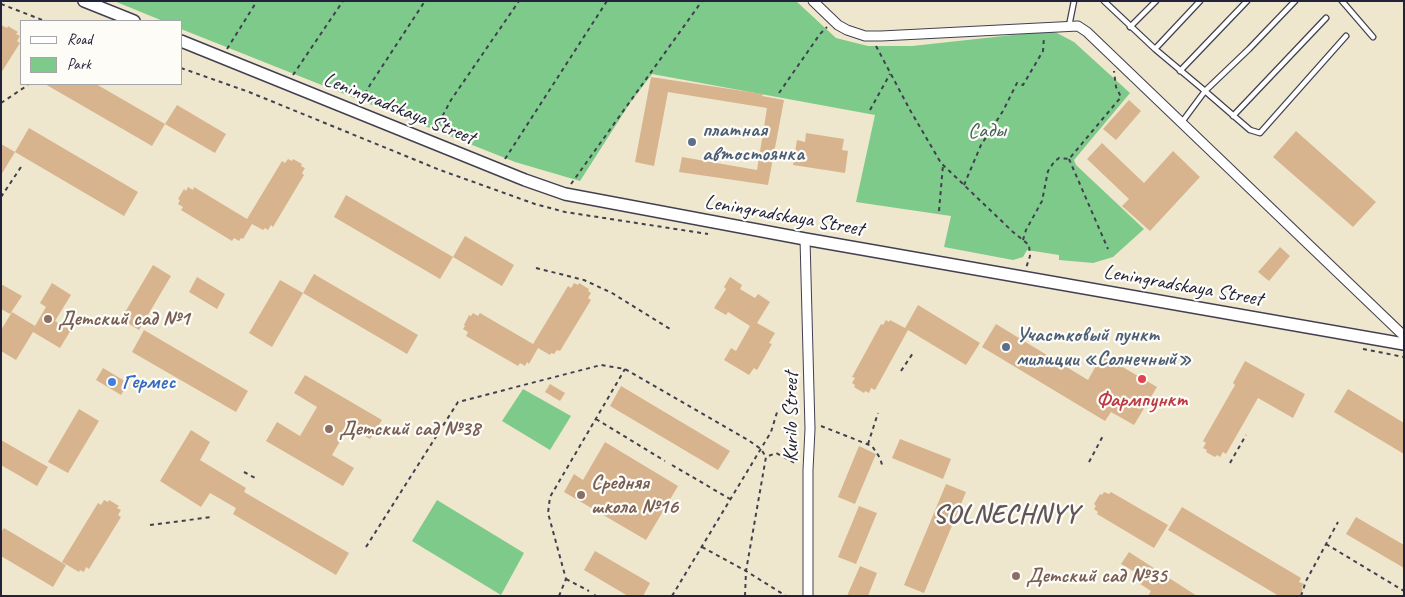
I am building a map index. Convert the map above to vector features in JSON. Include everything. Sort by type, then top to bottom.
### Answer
[{"type":"street","points":[[84,1],[132,20]]},
{"type":"street","points":[[813,1],[836,24],[847,30],[870,36],[1078,26],[1087,32],[1404,336]]},
{"type":"street","name":"Leningradskaya Street","points":[[182,41],[498,169],[565,194],[805,239],[1404,344]]},
{"type":"street","name":"Kurilo Street","points":[[805,239],[810,422],[808,596]]},
{"type":"lane","points":[[1069,26],[1074,1]]},
{"type":"lane","points":[[1130,27],[1156,1]]},
{"type":"lane","points":[[1155,49],[1200,1]]},
{"type":"lane","points":[[1180,71],[1247,1]]},
{"type":"lane","points":[[1181,123],[1205,91],[1295,1]]},
{"type":"lane","points":[[1342,1],[1373,37]]},
{"type":"lane","points":[[1106,2],[1130,27],[1233,116],[1250,130],[1260,132],[1346,36]]},
{"type":"lane","points":[[1233,116],[1326,18]]},
{"type":"path","points":[[225,58],[226,50],[257,1]]},
{"type":"path","points":[[288,84],[343,1]]},
{"type":"path","points":[[356,112],[370,85],[425,1]]},
{"type":"path","points":[[429,141],[450,100],[519,1]]},
{"type":"path","points":[[498,169],[607,1]]},
{"type":"path","points":[[565,194],[575,176],[702,1]]},
{"type":"path","points":[[1,4],[42,20]]},
{"type":"path","points":[[779,93],[820,34],[828,26],[836,24]]},
{"type":"path","points":[[964,185],[981,145],[1003,111],[1017,83],[1024,85],[1043,51],[1045,27]]},
{"type":"path","points":[[870,36],[910,110],[943,165],[1029,245],[1030,256],[1023,277]]},
{"type":"path","points":[[1069,159],[1121,97],[1116,86],[1110,54]]},
{"type":"path","points":[[870,110],[890,74]]},
{"type":"path","points":[[1,103],[28,85]]},
{"type":"path","points":[[1023,240],[1026,230],[1042,201],[1048,171],[1059,158],[1069,159]]},
{"type":"path","points":[[1069,159],[1108,248]]},
{"type":"path","points":[[939,211],[943,165]]},
{"type":"path","points":[[1,197],[21,167]]},
{"type":"path","points":[[536,268],[584,280],[612,293],[670,329]]},
{"type":"path","points":[[901,371],[914,353]]},
{"type":"path","points":[[366,546],[458,402],[600,365],[625,370],[761,449],[766,458],[746,571],[745,596]]},
{"type":"path","points":[[559,596],[566,579],[548,513],[550,497],[625,370]]},
{"type":"path","points":[[672,596],[771,432],[778,409]]},
{"type":"path","points":[[868,444],[878,413]]},
{"type":"path","points":[[596,419],[665,461]]},
{"type":"path","points":[[810,422],[872,446],[880,458],[882,468]]},
{"type":"path","points":[[1089,462],[1104,434]]},
{"type":"path","points":[[1230,463],[1246,435]]},
{"type":"path","points":[[766,458],[776,453],[808,470]]},
{"type":"path","points":[[672,464],[730,499]]},
{"type":"path","points":[[244,472],[255,478]]},
{"type":"path","points":[[150,525],[212,516]]},
{"type":"path","points":[[1302,596],[1306,581],[1338,522]]},
{"type":"path","points":[[1326,544],[1404,591]]},
{"type":"path","points":[[702,548],[746,571],[786,596]]},
{"type":"path","points":[[566,579],[589,592]]},
{"type":"green space","name":"Сады","points":[[114,1],[796,1],[836,38],[868,46],[912,46],[1050,31],[1074,42],[1130,93],[1074,160],[1076,165],[1144,229],[1113,257],[1093,263],[1059,260],[1059,255],[1027,250],[1023,257],[1013,260],[944,247],[951,216],[856,202],[875,115],[652,74],[630,103],[580,181],[515,162],[182,29],[182,20],[161,20]]},
{"type":"green space","points":[[523,389],[571,416],[550,450],[502,421]]},
{"type":"green space","points":[[437,500],[524,553],[501,595],[412,541]]},
{"type":"building","points":[[1,25],[7,28],[8,26],[18,32],[16,34],[20,36],[17,41],[20,43],[1,73]]},
{"type":"building","points":[[651,77],[763,94],[762,96],[784,100],[768,185],[679,172],[682,157],[757,170],[767,108],[668,92],[654,166],[635,162]]},
{"type":"building","points":[[47,85],[98,85],[165,124],[152,146]]},
{"type":"building","points":[[1129,100],[1141,111],[1116,140],[1103,129]]},
{"type":"building","points":[[177,105],[226,134],[215,153],[165,124]]},
{"type":"building","points":[[29,128],[138,192],[124,216],[15,152]]},
{"type":"building","points":[[1296,131],[1376,202],[1353,227],[1273,157]]},
{"type":"building","points":[[806,133],[844,139],[842,150],[848,151],[845,173],[793,165],[797,140],[805,142]]},
{"type":"building","points":[[1102,143],[1144,183],[1173,151],[1200,177],[1150,231],[1122,206],[1129,199],[1087,159]]},
{"type":"building","points":[[1,144],[15,152],[1,175]]},
{"type":"building","points":[[288,159],[292,161],[293,159],[302,164],[301,166],[305,168],[302,173],[304,175],[273,227],[271,225],[268,230],[265,228],[263,230],[252,224],[243,239],[241,238],[239,241],[234,238],[232,241],[181,210],[183,207],[178,204],[180,200],[178,199],[184,189],[186,191],[188,187],[193,190],[194,187],[247,219],[282,161],[285,163]]},
{"type":"building","points":[[346,195],[453,257],[440,279],[334,217]]},
{"type":"building","points":[[465,236],[514,265],[502,286],[453,257]]},
{"type":"building","points":[[1280,247],[1290,256],[1269,281],[1258,272]]},
{"type":"building","points":[[153,265],[171,276],[139,330],[121,319]]},
{"type":"building","points":[[314,274],[418,335],[407,354],[303,293]]},
{"type":"building","points":[[197,277],[225,294],[217,309],[189,292]]},
{"type":"building","points":[[730,277],[742,285],[740,289],[755,298],[758,294],[770,302],[757,323],[775,333],[769,343],[772,344],[757,370],[754,368],[749,375],[724,360],[731,348],[736,351],[750,326],[728,312],[726,315],[714,308],[726,289],[724,287]]},
{"type":"building","points":[[280,280],[303,293],[272,347],[249,333]]},
{"type":"building","points":[[52,283],[71,295],[55,321],[71,330],[60,348],[33,332],[16,360],[1,351],[1,330],[12,312],[35,326],[46,307],[40,303]]},
{"type":"building","points":[[574,283],[578,285],[579,283],[589,289],[588,291],[591,293],[588,298],[591,300],[560,351],[557,350],[554,354],[551,353],[550,355],[538,348],[529,364],[527,362],[525,366],[520,363],[518,366],[466,336],[468,332],[463,329],[469,315],[471,316],[473,313],[478,316],[480,313],[533,344],[568,286],[571,288]]},
{"type":"building","points":[[1,284],[22,296],[10,314],[1,309]]},
{"type":"building","points":[[918,305],[980,343],[966,365],[908,330],[875,390],[871,388],[869,393],[865,391],[864,393],[854,387],[855,385],[852,383],[855,378],[852,377],[881,324],[883,325],[886,320],[889,322],[890,320],[905,328]]},
{"type":"building","points":[[996,324],[1088,380],[1102,355],[1157,387],[1134,425],[1111,412],[1105,421],[982,347]]},
{"type":"building","points":[[144,330],[248,391],[236,412],[132,352]]},
{"type":"building","points":[[1245,361],[1305,394],[1293,418],[1258,398],[1226,454],[1223,452],[1220,457],[1217,455],[1215,457],[1203,448],[1206,443],[1203,441],[1235,385],[1233,383]]},
{"type":"building","name":"Гермес","points":[[103,368],[128,383],[121,395],[96,380]]},
{"type":"building","points":[[305,375],[382,420],[370,439],[349,426],[332,455],[354,468],[343,486],[266,441],[277,422],[300,436],[317,407],[294,393]]},
{"type":"building","points":[[550,384],[565,393],[560,401],[545,392]]},
{"type":"building","points":[[621,386],[730,451],[718,470],[610,406]]},
{"type":"building","points":[[1348,389],[1404,423],[1404,454],[1334,412]]},
{"type":"building","points":[[79,409],[99,421],[68,473],[48,462]]},
{"type":"building","points":[[191,430],[210,442],[200,460],[246,488],[244,492],[349,553],[336,575],[233,514],[236,508],[210,493],[201,507],[160,481]]},
{"type":"building","points":[[900,439],[951,459],[943,479],[892,458]]},
{"type":"building","points":[[1,440],[48,467],[37,486],[1,465]]},
{"type":"building","points":[[605,442],[678,486],[646,540],[564,492],[574,474],[583,480]]},
{"type":"building","points":[[859,446],[876,454],[855,504],[838,497]]},
{"type":"building","points":[[946,484],[966,492],[924,593],[904,585]]},
{"type":"building","points":[[1104,492],[1109,494],[1111,492],[1168,525],[1154,548],[1097,514],[1098,512],[1094,509],[1096,506],[1094,504],[1100,494],[1102,495]]},
{"type":"building","points":[[104,500],[108,502],[109,500],[119,506],[117,508],[121,510],[118,515],[121,517],[89,569],[86,567],[84,572],[80,570],[79,572],[62,562],[98,503],[101,505]]},
{"type":"building","points":[[859,506],[877,513],[856,564],[838,557]]},
{"type":"building","points":[[1182,507],[1301,578],[1299,582],[1304,584],[1301,588],[1303,589],[1300,596],[1279,596],[1168,530]]},
{"type":"building","points":[[1356,517],[1404,545],[1404,568],[1346,534]]},
{"type":"building","points":[[4,528],[66,565],[53,587],[1,556],[1,532]]},
{"type":"building","points":[[595,551],[650,583],[643,596],[628,596],[584,570]]},
{"type":"building","points":[[1129,552],[1197,596],[1148,596],[1151,591],[1131,578],[1135,572],[1121,564]]},
{"type":"building","points":[[860,566],[877,573],[868,596],[847,596]]},
{"type":"place","name":"платная автостоянка","points":[[692,142]]},
{"type":"place","name":"Детский сад №1","points":[[48,319]]},
{"type":"place","name":"Участковый пункт милиции «Солнечный»","points":[[1006,347]]},
{"type":"place","name":"Фармпункт","points":[[1142,379]]},
{"type":"place","name":"Гермес","points":[[112,382]]},
{"type":"place","name":"Детский сад №38","points":[[329,429]]},
{"type":"place","name":"Средняя школа №16","points":[[581,495]]},
{"type":"place","name":"Детский сад №35","points":[[1016,576]]},
{"type":"district","name":"SOLNECHNYY","points":[[1006,515]]}]
